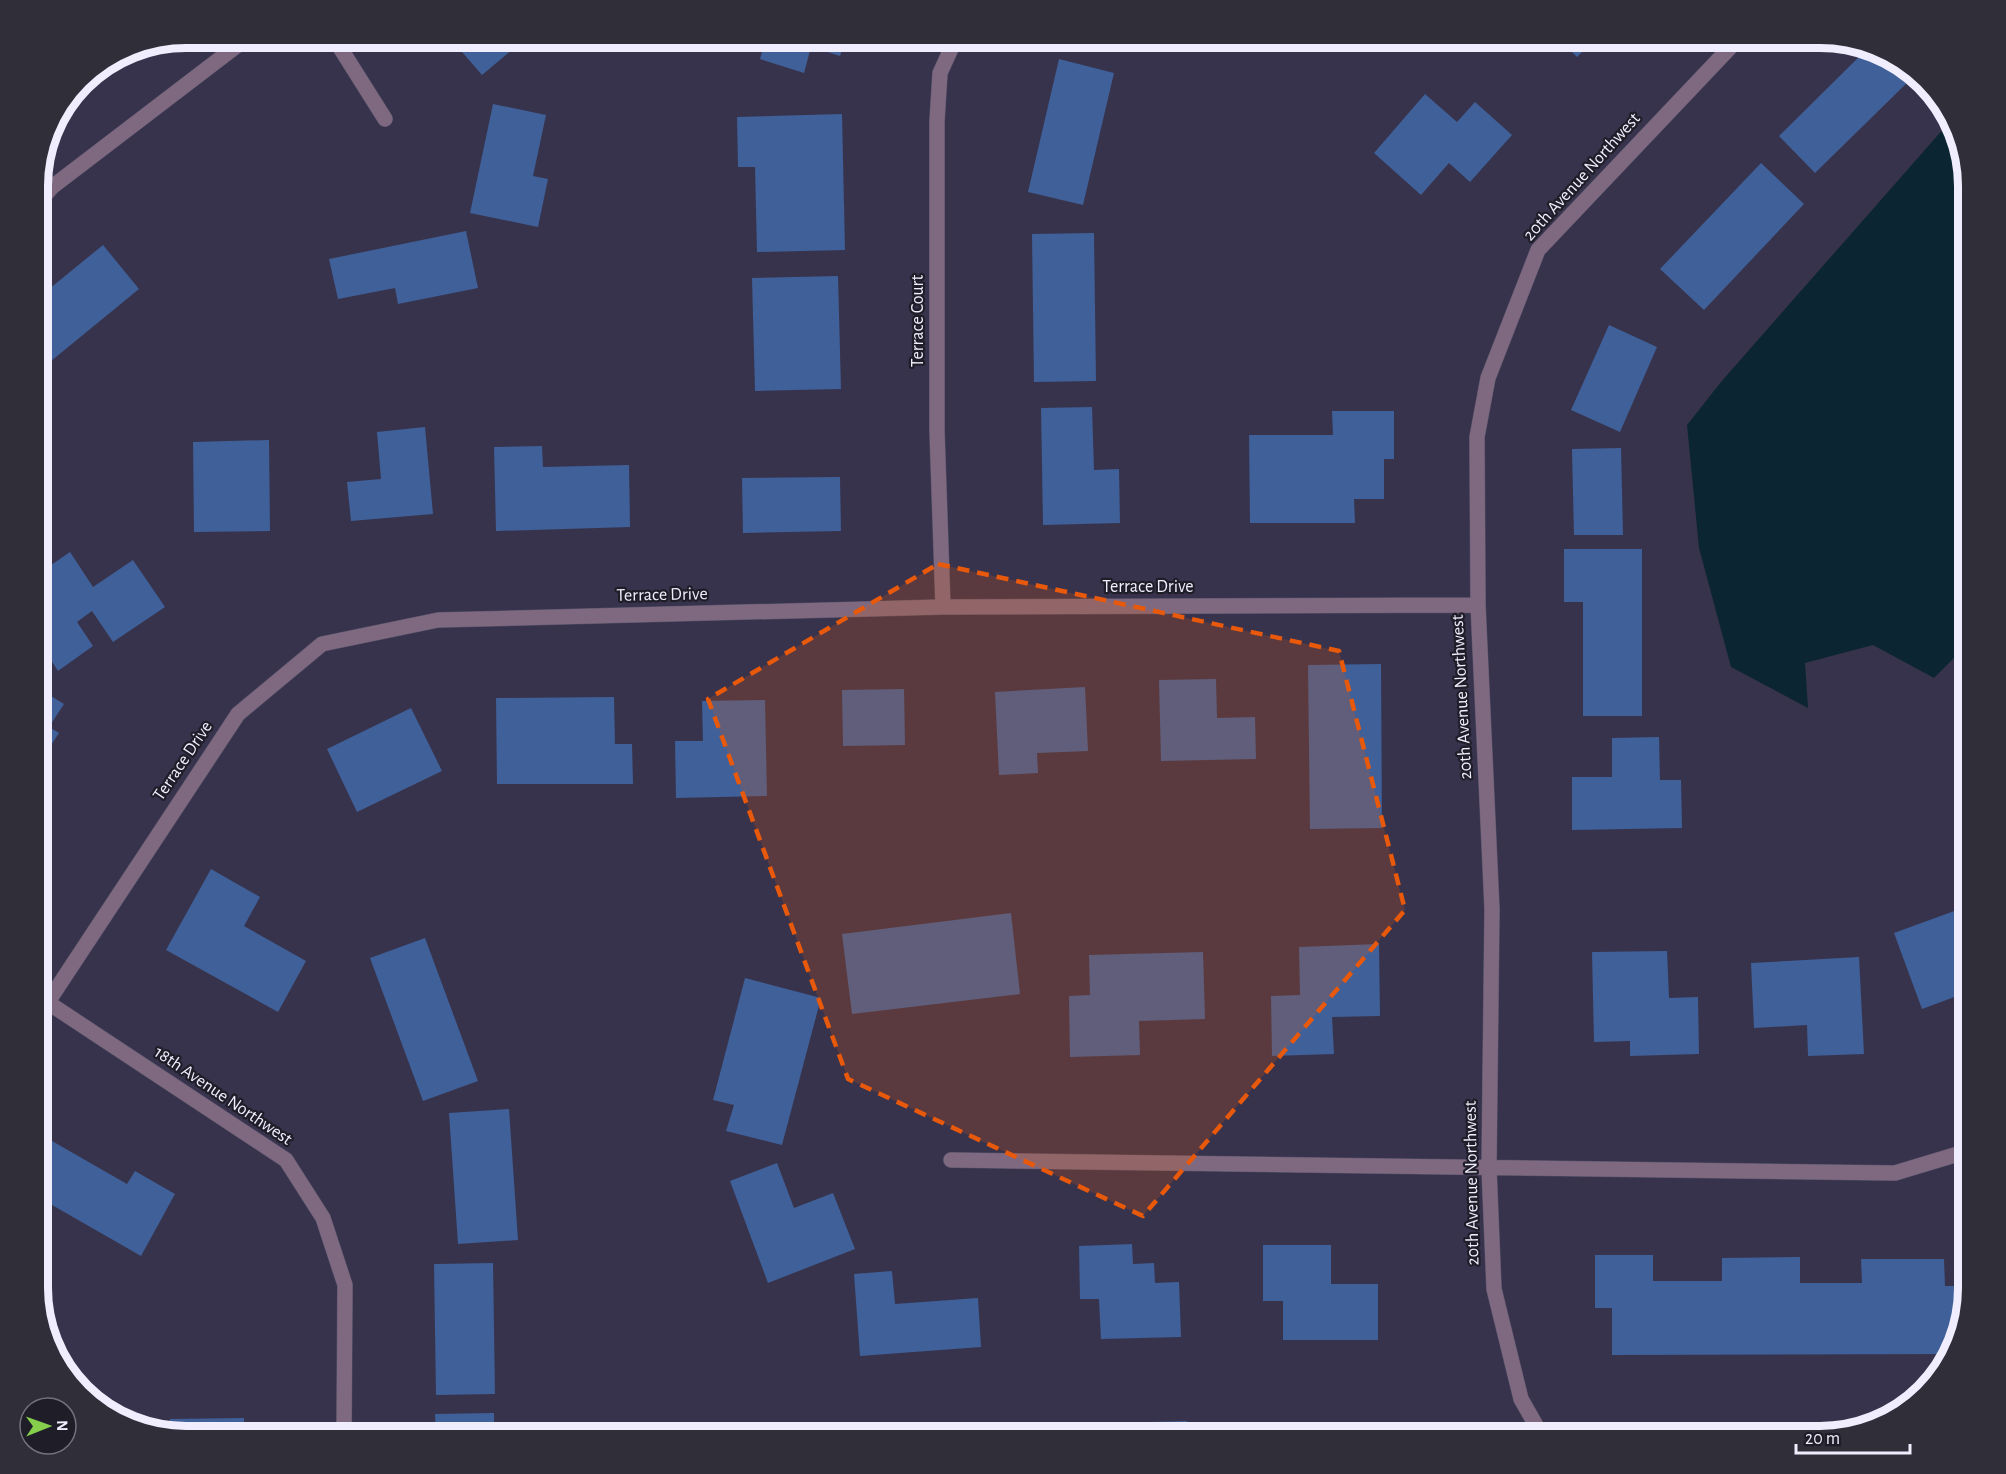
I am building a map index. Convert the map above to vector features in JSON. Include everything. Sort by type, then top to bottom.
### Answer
[{"type":"street","points":[[48,192],[234,48]]},
{"type":"street","points":[[340,48],[385,118]]},
{"type":"street","name":"Terrace Court","points":[[943,607],[937,431],[937,121],[940,73],[952,48]]},
{"type":"street","name":"20th Avenue Northwest","points":[[1536,1426],[1521,1399],[1494,1289],[1489,1168],[1492,909],[1478,605],[1477,437],[1488,378],[1538,250],[1729,48]]},
{"type":"street","name":"Terrace Drive","points":[[48,1000],[238,714],[322,644],[438,620],[943,607],[1478,605]]},
{"type":"street","name":"18th Avenue Northwest","points":[[48,1003],[286,1160],[323,1218],[345,1285],[344,1426]]},
{"type":"street","points":[[951,1160],[1895,1173],[1958,1154]]},
{"type":"highlighted area","points":[[938,564],[1339,651],[1405,910],[1143,1216],[848,1079],[708,699]]},
{"type":"water","points":[[1945,127],[1955,159],[1958,186],[1958,654],[1934,678],[1873,645],[1805,663],[1808,708],[1731,667],[1699,548],[1687,425],[1721,382]]},
{"type":"building","points":[[459,48],[514,48],[482,75]]},
{"type":"building","points":[[763,48],[811,48],[804,73],[760,59]]},
{"type":"building","points":[[814,48],[843,48],[840,56]]},
{"type":"building","points":[[1568,48],[1586,48],[1577,57]]},
{"type":"building","points":[[1861,54],[1889,66],[1909,81],[1815,173],[1779,136]]},
{"type":"building","points":[[1059,59],[1114,73],[1083,205],[1028,192]]},
{"type":"building","points":[[1425,94],[1457,122],[1475,102],[1512,135],[1470,182],[1449,163],[1421,195],[1374,153]]},
{"type":"building","points":[[493,104],[546,115],[533,176],[548,179],[538,227],[470,213]]},
{"type":"building","points":[[842,114],[845,250],[757,252],[755,167],[738,167],[737,117]]},
{"type":"building","points":[[1761,163],[1804,204],[1704,310],[1660,269]]},
{"type":"building","points":[[466,231],[478,288],[398,304],[395,288],[338,299],[329,259]]},
{"type":"building","points":[[1094,233],[1096,381],[1034,382],[1032,234]]},
{"type":"building","points":[[103,245],[139,289],[48,364],[48,290]]},
{"type":"building","points":[[838,276],[841,389],[755,391],[752,278]]},
{"type":"building","points":[[1609,325],[1657,347],[1620,432],[1571,410]]},
{"type":"building","points":[[1092,407],[1094,470],[1119,469],[1120,523],[1043,525],[1041,408]]},
{"type":"building","points":[[1332,411],[1394,411],[1394,459],[1384,459],[1384,499],[1354,499],[1355,523],[1250,523],[1249,435],[1333,435]]},
{"type":"building","points":[[425,427],[433,514],[351,521],[347,482],[381,479],[377,432]]},
{"type":"building","points":[[269,440],[270,531],[194,532],[193,442]]},
{"type":"building","points":[[542,446],[543,467],[629,465],[630,527],[496,531],[494,447]]},
{"type":"building","points":[[1621,448],[1623,535],[1574,535],[1572,449]]},
{"type":"building","points":[[840,477],[841,531],[743,533],[742,478]]},
{"type":"building","points":[[1564,549],[1642,549],[1642,716],[1583,716],[1583,602],[1564,602]]},
{"type":"building","points":[[70,552],[93,587],[133,560],[165,607],[113,642],[92,611],[77,622],[93,646],[58,671],[48,656],[48,567]]},
{"type":"building","points":[[1381,664],[1382,828],[1310,829],[1308,665]]},
{"type":"building","points":[[1216,679],[1217,718],[1255,717],[1256,759],[1161,761],[1159,680]]},
{"type":"building","points":[[1085,687],[1088,751],[1037,753],[1038,773],[999,775],[995,692]]},
{"type":"building","points":[[904,689],[905,745],[843,746],[842,690]]},
{"type":"building","points":[[48,694],[64,704],[49,727],[59,733],[48,750]]},
{"type":"building","points":[[614,697],[615,744],[632,744],[633,784],[497,784],[496,698]]},
{"type":"building","points":[[765,700],[767,796],[676,798],[675,741],[703,741],[702,701]]},
{"type":"building","points":[[411,708],[442,771],[357,812],[327,749]]},
{"type":"building","points":[[1659,737],[1660,780],[1681,780],[1682,828],[1572,830],[1572,777],[1612,777],[1612,738]]},
{"type":"building","points":[[211,869],[260,897],[244,926],[306,961],[278,1012],[166,950]]},
{"type":"building","points":[[1958,910],[1958,996],[1922,1009],[1894,933]]},
{"type":"building","points":[[1011,913],[1020,994],[852,1014],[842,934]]},
{"type":"building","points":[[425,938],[478,1081],[423,1101],[370,958]]},
{"type":"building","points":[[1379,944],[1380,1016],[1332,1017],[1334,1054],[1272,1056],[1271,996],[1300,995],[1299,947]]},
{"type":"building","points":[[1667,951],[1669,998],[1698,997],[1699,1054],[1630,1056],[1630,1041],[1594,1042],[1592,952]]},
{"type":"building","points":[[1203,952],[1205,1019],[1139,1021],[1140,1055],[1070,1057],[1069,996],[1090,995],[1089,955]]},
{"type":"building","points":[[1859,957],[1864,1054],[1808,1056],[1807,1025],[1754,1028],[1751,963]]},
{"type":"building","points":[[745,978],[821,998],[782,1145],[726,1131],[734,1105],[713,1100]]},
{"type":"building","points":[[509,1109],[518,1240],[458,1244],[449,1113]]},
{"type":"building","points":[[48,1139],[127,1184],[135,1171],[175,1194],[141,1256],[48,1203]]},
{"type":"building","points":[[777,1163],[794,1208],[833,1193],[855,1249],[768,1283],[730,1181]]},
{"type":"building","points":[[1132,1244],[1133,1264],[1154,1263],[1155,1283],[1179,1282],[1181,1337],[1101,1339],[1099,1299],[1080,1299],[1079,1246]]},
{"type":"building","points":[[1263,1245],[1331,1245],[1331,1284],[1378,1284],[1378,1340],[1283,1340],[1283,1301],[1263,1301]]},
{"type":"building","points":[[1595,1255],[1653,1255],[1653,1281],[1722,1281],[1722,1258],[1800,1257],[1800,1283],[1862,1283],[1861,1259],[1944,1259],[1945,1286],[1958,1286],[1957,1306],[1951,1332],[1941,1354],[1612,1355],[1612,1308],[1595,1308]]},
{"type":"building","points":[[493,1263],[495,1394],[436,1395],[434,1264]]},
{"type":"building","points":[[892,1271],[895,1304],[978,1298],[981,1347],[860,1356],[854,1274]]},
{"type":"building","points":[[494,1413],[494,1426],[436,1426],[435,1414]]},
{"type":"building","points":[[244,1418],[244,1426],[170,1425],[170,1419]]},
{"type":"building","points":[[1187,1421],[1187,1426],[1111,1426],[1111,1423]]}]
